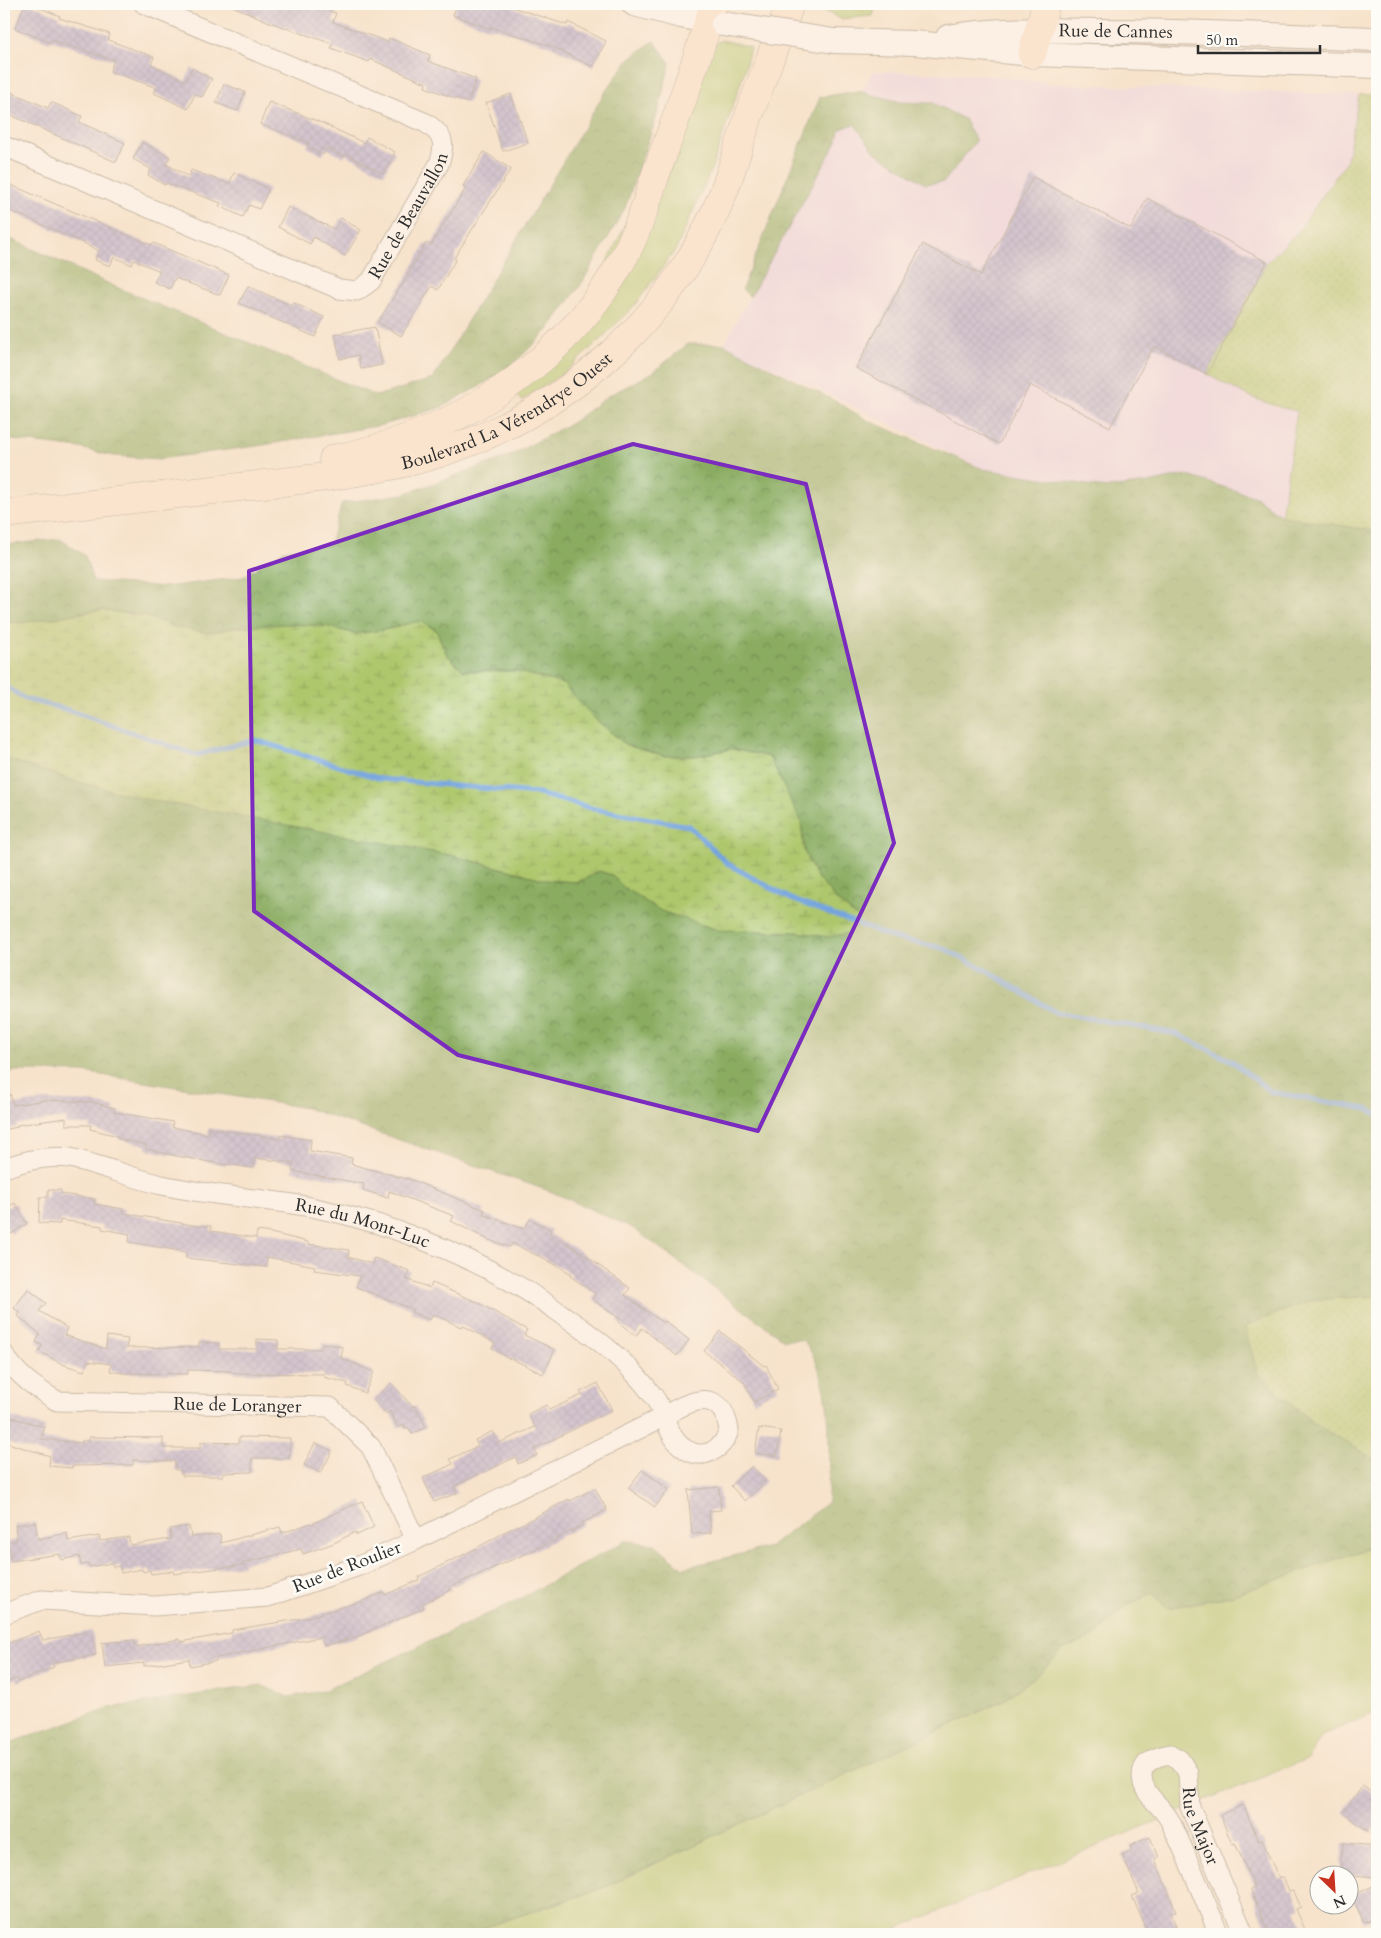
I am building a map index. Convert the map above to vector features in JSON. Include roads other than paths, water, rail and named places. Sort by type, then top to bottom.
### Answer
[{"type":"main road","name":"Boulevard La Vérendrye Ouest","points":[[4,514],[326,477],[409,462],[461,446],[495,432],[519,421],[558,397],[578,383],[620,346],[653,311],[697,246],[718,204],[790,4]]},
{"type":"main road","points":[[766,71],[796,4]]},
{"type":"main road","points":[[1035,42],[1046,4]]},
{"type":"main road","points":[[103,502],[375,450],[405,440],[460,414],[496,394],[528,370],[570,333],[586,314],[602,294],[626,252],[715,16]]},
{"type":"street","name":"Rue de Beauvallon","points":[[4,146],[339,288],[357,291],[371,281],[440,164],[443,144],[441,136],[426,123],[144,4]]},
{"type":"street","name":"Rue de Cannes","points":[[634,4],[681,16],[715,16],[834,41],[914,43],[1035,42],[1377,66]]},
{"type":"street","name":"Rue de Cannes","points":[[1035,42],[1159,31],[1377,39]]},
{"type":"street","name":"Rue du Mont-Luc","points":[[4,1168],[31,1159],[59,1156],[161,1185],[295,1205],[338,1214],[390,1229],[436,1246],[475,1263],[518,1286],[593,1336],[616,1354],[640,1380],[656,1398],[665,1416]]},
{"type":"street","name":"Rue de Loranger","points":[[4,1354],[8,1362],[30,1384],[57,1401],[330,1407],[371,1447],[416,1540]]},
{"type":"street","name":"Rue de Roulier","points":[[4,1614],[41,1600],[155,1606],[268,1597],[359,1566],[416,1540],[665,1416]]},
{"type":"street","name":"Rue Major","points":[[1219,1934],[1170,1820],[1144,1785],[1142,1774],[1147,1764],[1154,1758],[1170,1754],[1180,1760],[1186,1767],[1190,1807],[1244,1934]]},
{"type":"waterway","points":[[4,685],[25,699],[68,710],[196,755],[255,740],[381,779],[535,793],[595,809],[689,826],[728,864],[791,899],[894,938],[943,948],[989,972],[1055,1012],[1177,1034],[1232,1061],[1271,1092],[1367,1109],[1377,1114]]}]
